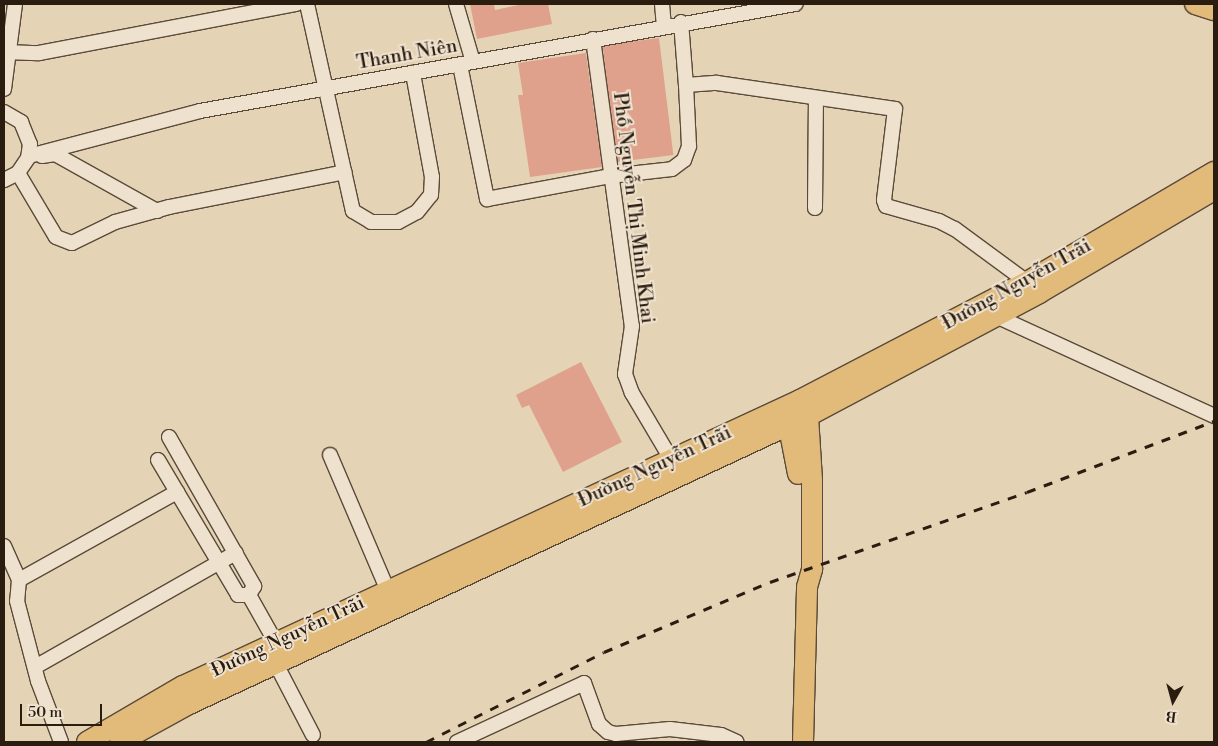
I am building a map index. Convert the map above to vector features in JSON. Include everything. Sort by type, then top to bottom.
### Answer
[{"type":"highway","points":[[1195,4],[1214,10]]},
{"type":"highway","name":"Đường Nguyễn Trãi","points":[[87,742],[183,686],[388,591],[796,412],[996,316],[1033,287],[1214,172]]},
{"type":"highway","name":"Đường Nguyễn Trãi","points":[[796,412],[1214,190]]},
{"type":"highway","points":[[796,412],[812,569],[807,587],[802,742]]},
{"type":"highway","name":"Đường Nguyễn Trãi","points":[[120,742],[674,467]]},
{"type":"street","points":[[4,89],[6,52],[15,4]]},
{"type":"street","points":[[6,52],[39,53],[228,9],[296,4]]},
{"type":"street","points":[[307,4],[353,211],[371,222],[398,222],[417,212],[431,196],[432,177],[413,73]]},
{"type":"street","points":[[456,4],[467,63],[487,199],[610,176],[672,169],[684,160],[689,146],[681,22]]},
{"type":"street","points":[[662,4],[664,25]]},
{"type":"street","name":"Thanh Niên","points":[[28,157],[200,111],[664,25],[795,4]]},
{"type":"street","name":"Phố Nguyễn Thị Minh Khai","points":[[593,39],[610,176],[632,326],[625,374],[632,393],[674,467]]},
{"type":"street","points":[[686,86],[706,82],[816,100],[895,109],[884,200],[886,206],[939,221],[955,229],[1033,287]]},
{"type":"street","points":[[816,100],[816,208]]},
{"type":"street","points":[[4,112],[21,122],[27,132],[28,157],[18,173],[4,180]]},
{"type":"street","points":[[28,157],[55,154],[157,211]]},
{"type":"street","points":[[18,173],[56,237],[72,243],[115,222],[157,211],[345,172]]},
{"type":"street","points":[[996,316],[1214,416]]},
{"type":"street","points":[[169,437],[254,586],[248,596]]},
{"type":"street","points":[[330,455],[388,591]]},
{"type":"street","points":[[158,460],[238,594],[248,596],[276,643]]},
{"type":"street","points":[[19,580],[177,492]]},
{"type":"street","points":[[4,546],[19,580],[17,601],[35,667],[61,742]]},
{"type":"street","points":[[35,667],[236,554]]},
{"type":"street","points":[[276,664],[313,735]]},
{"type":"street","points":[[457,742],[584,683],[599,724],[608,732],[616,734],[670,729],[721,735],[736,742]]},
{"type":"building","points":[[470,4],[494,4],[495,10],[523,4],[548,4],[552,24],[477,39]]},
{"type":"building","points":[[659,38],[673,155],[617,162],[602,45]]},
{"type":"building","points":[[586,53],[602,167],[530,177],[518,95],[523,95],[518,63]]},
{"type":"building","points":[[581,362],[622,442],[563,472],[529,405],[522,408],[516,395]]},
{"type":"railway","points":[[426,742],[604,652],[770,582],[1027,492],[1214,421]]}]
